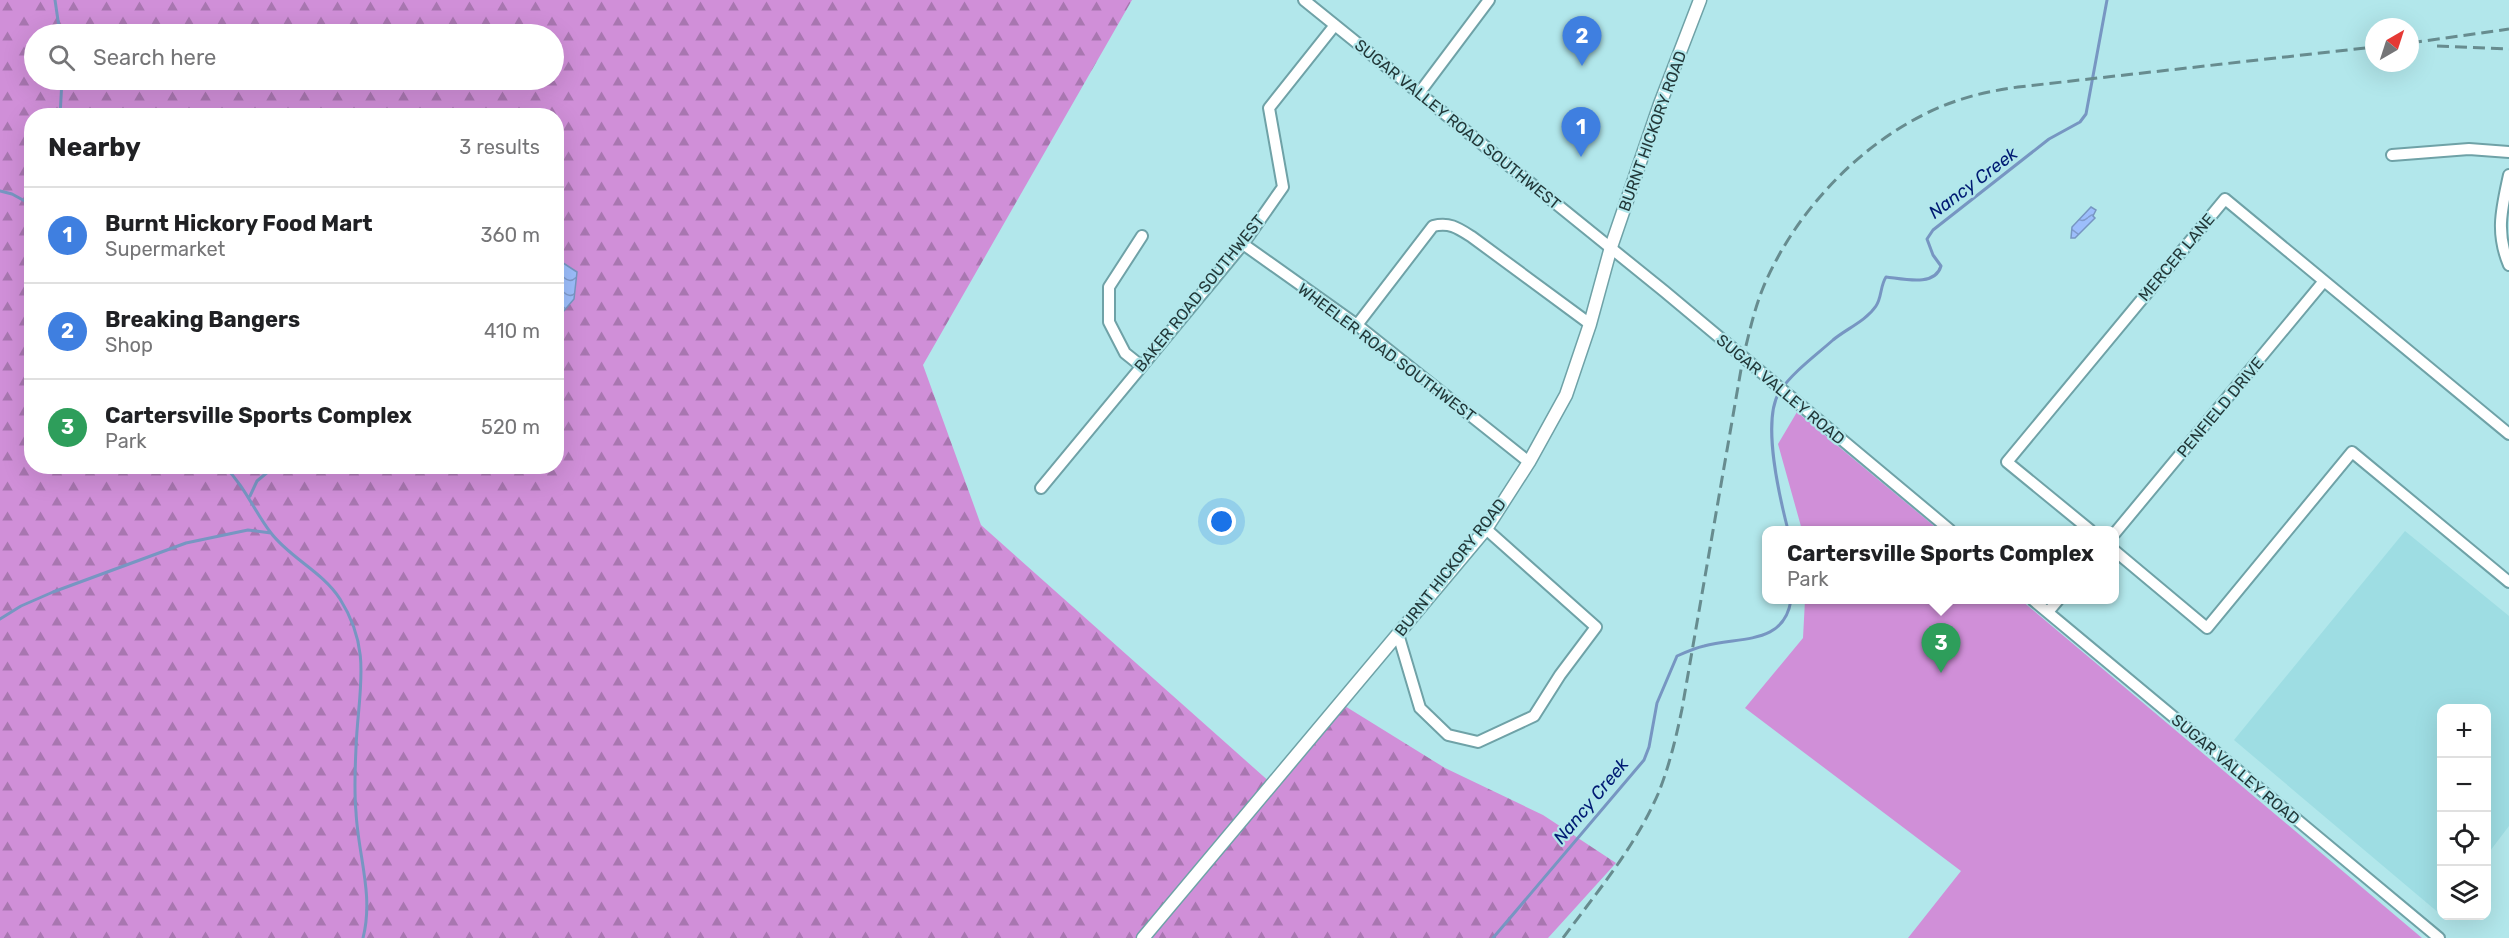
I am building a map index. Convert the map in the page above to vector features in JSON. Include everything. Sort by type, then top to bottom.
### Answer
[{"type":"main road","name":"BURNT HICKORY ROAD","points":[[1143,938],[1486,529],[1529,462],[1566,395],[1590,324],[1611,247],[1660,104],[1700,0]]},
{"type":"street","name":"SUGAR VALLEY ROAD SOUTHWEST","points":[[1304,0],[1611,247]]},
{"type":"street","points":[[1420,92],[1489,0]]},
{"type":"street","name":"BAKER ROAD SOUTHWEST","points":[[1041,488],[1140,365],[1243,244],[1283,187],[1269,108],[1335,25]]},
{"type":"street","points":[[2392,155],[2469,149],[2509,152]]},
{"type":"street","points":[[2509,175],[2500,219],[2500,237],[2509,265]]},
{"type":"street","name":"MERCER LANE","points":[[2084,526],[2007,462],[2225,199],[2509,434]]},
{"type":"street","points":[[1357,325],[1433,226],[1447,224],[1457,227],[1590,324]]},
{"type":"street","points":[[1140,365],[1125,353],[1109,322],[1109,287],[1142,236]]},
{"type":"street","name":"WHEELER ROAD SOUTHWEST","points":[[1243,244],[1357,325],[1529,462]]},
{"type":"street","name":"SUGAR VALLEY ROAD","points":[[1611,247],[1944,526]]},
{"type":"street","name":"PENFIELD DRIVE","points":[[2119,528],[2324,281]]},
{"type":"street","points":[[2119,554],[2207,628],[2352,452],[2509,582]]},
{"type":"street","points":[[1398,634],[1420,708],[1448,735],[1478,742],[1534,716],[1560,675],[1596,627],[1486,529]]},
{"type":"street","name":"SUGAR VALLEY ROAD","points":[[2038,604],[2439,938]]},
{"type":"street","points":[[2048,612],[2055,604]]},
{"type":"shaded area","points":[[2405,531],[2509,616],[2509,826],[2491,850],[2491,704],[2437,704],[2437,911],[2234,740]]},
{"type":"green space","points":[[0,0],[1132,0],[923,365],[981,525],[1272,784],[1340,703],[1445,768],[1543,815],[1616,863],[1548,938],[0,938]]},
{"type":"green space","points":[[1797,412],[1934,526],[1801,526],[1778,444]]},
{"type":"green space","points":[[1805,604],[2026,604],[2422,938],[1908,938],[1961,871],[1745,708],[1803,638]]},
{"type":"water","points":[[2091,207],[2096,210],[2093,216],[2095,218],[2075,238],[2071,238],[2072,227]]},
{"type":"water","points":[[564,264],[577,272],[574,299],[564,311]]},
{"type":"waterway","points":[[55,0],[59,24]]},
{"type":"waterway","name":"Nancy Creek","points":[[1787,526],[1777,480],[1772,439],[1772,420],[1780,391],[1791,377],[1812,358],[1872,311],[1878,303],[1886,277],[1918,280],[1938,273],[1941,266],[1933,255],[1927,239],[1933,230],[2049,139],[2080,122],[2086,114],[2107,0]]},
{"type":"waterway","points":[[60,108],[61,90]]},
{"type":"waterway","points":[[0,191],[24,201]]},
{"type":"waterway","points":[[231,474],[271,533],[287,550],[333,589],[350,618],[357,636],[361,690],[355,796],[367,906],[363,938]]},
{"type":"waterway","points":[[250,496],[257,481],[265,474]]},
{"type":"waterway","points":[[0,619],[21,606],[53,592],[186,543],[248,530],[271,533]]},
{"type":"waterway","name":"Nancy Creek","points":[[1493,938],[1644,760],[1649,747],[1657,703],[1677,656],[1701,647],[1770,632],[1787,615],[1790,604]]},
{"type":"railway","points":[[2419,42],[2509,29]]},
{"type":"railway","points":[[2437,46],[2509,49]]},
{"type":"railway","points":[[1563,938],[1615,869],[1649,814],[1666,773],[1682,709],[1743,358],[1752,322],[1763,288],[1778,258],[1796,228],[1817,200],[1867,151],[1895,131],[1925,114],[1971,96],[2018,87],[2365,48]]},
{"type":"place","name":"Breaking Bangers","points":[[1582,66]]},
{"type":"place","name":"Burnt Hickory Food Mart","points":[[1581,157]]},
{"type":"place","name":"Cartersville Sports Complex","points":[[1941,673]]}]
